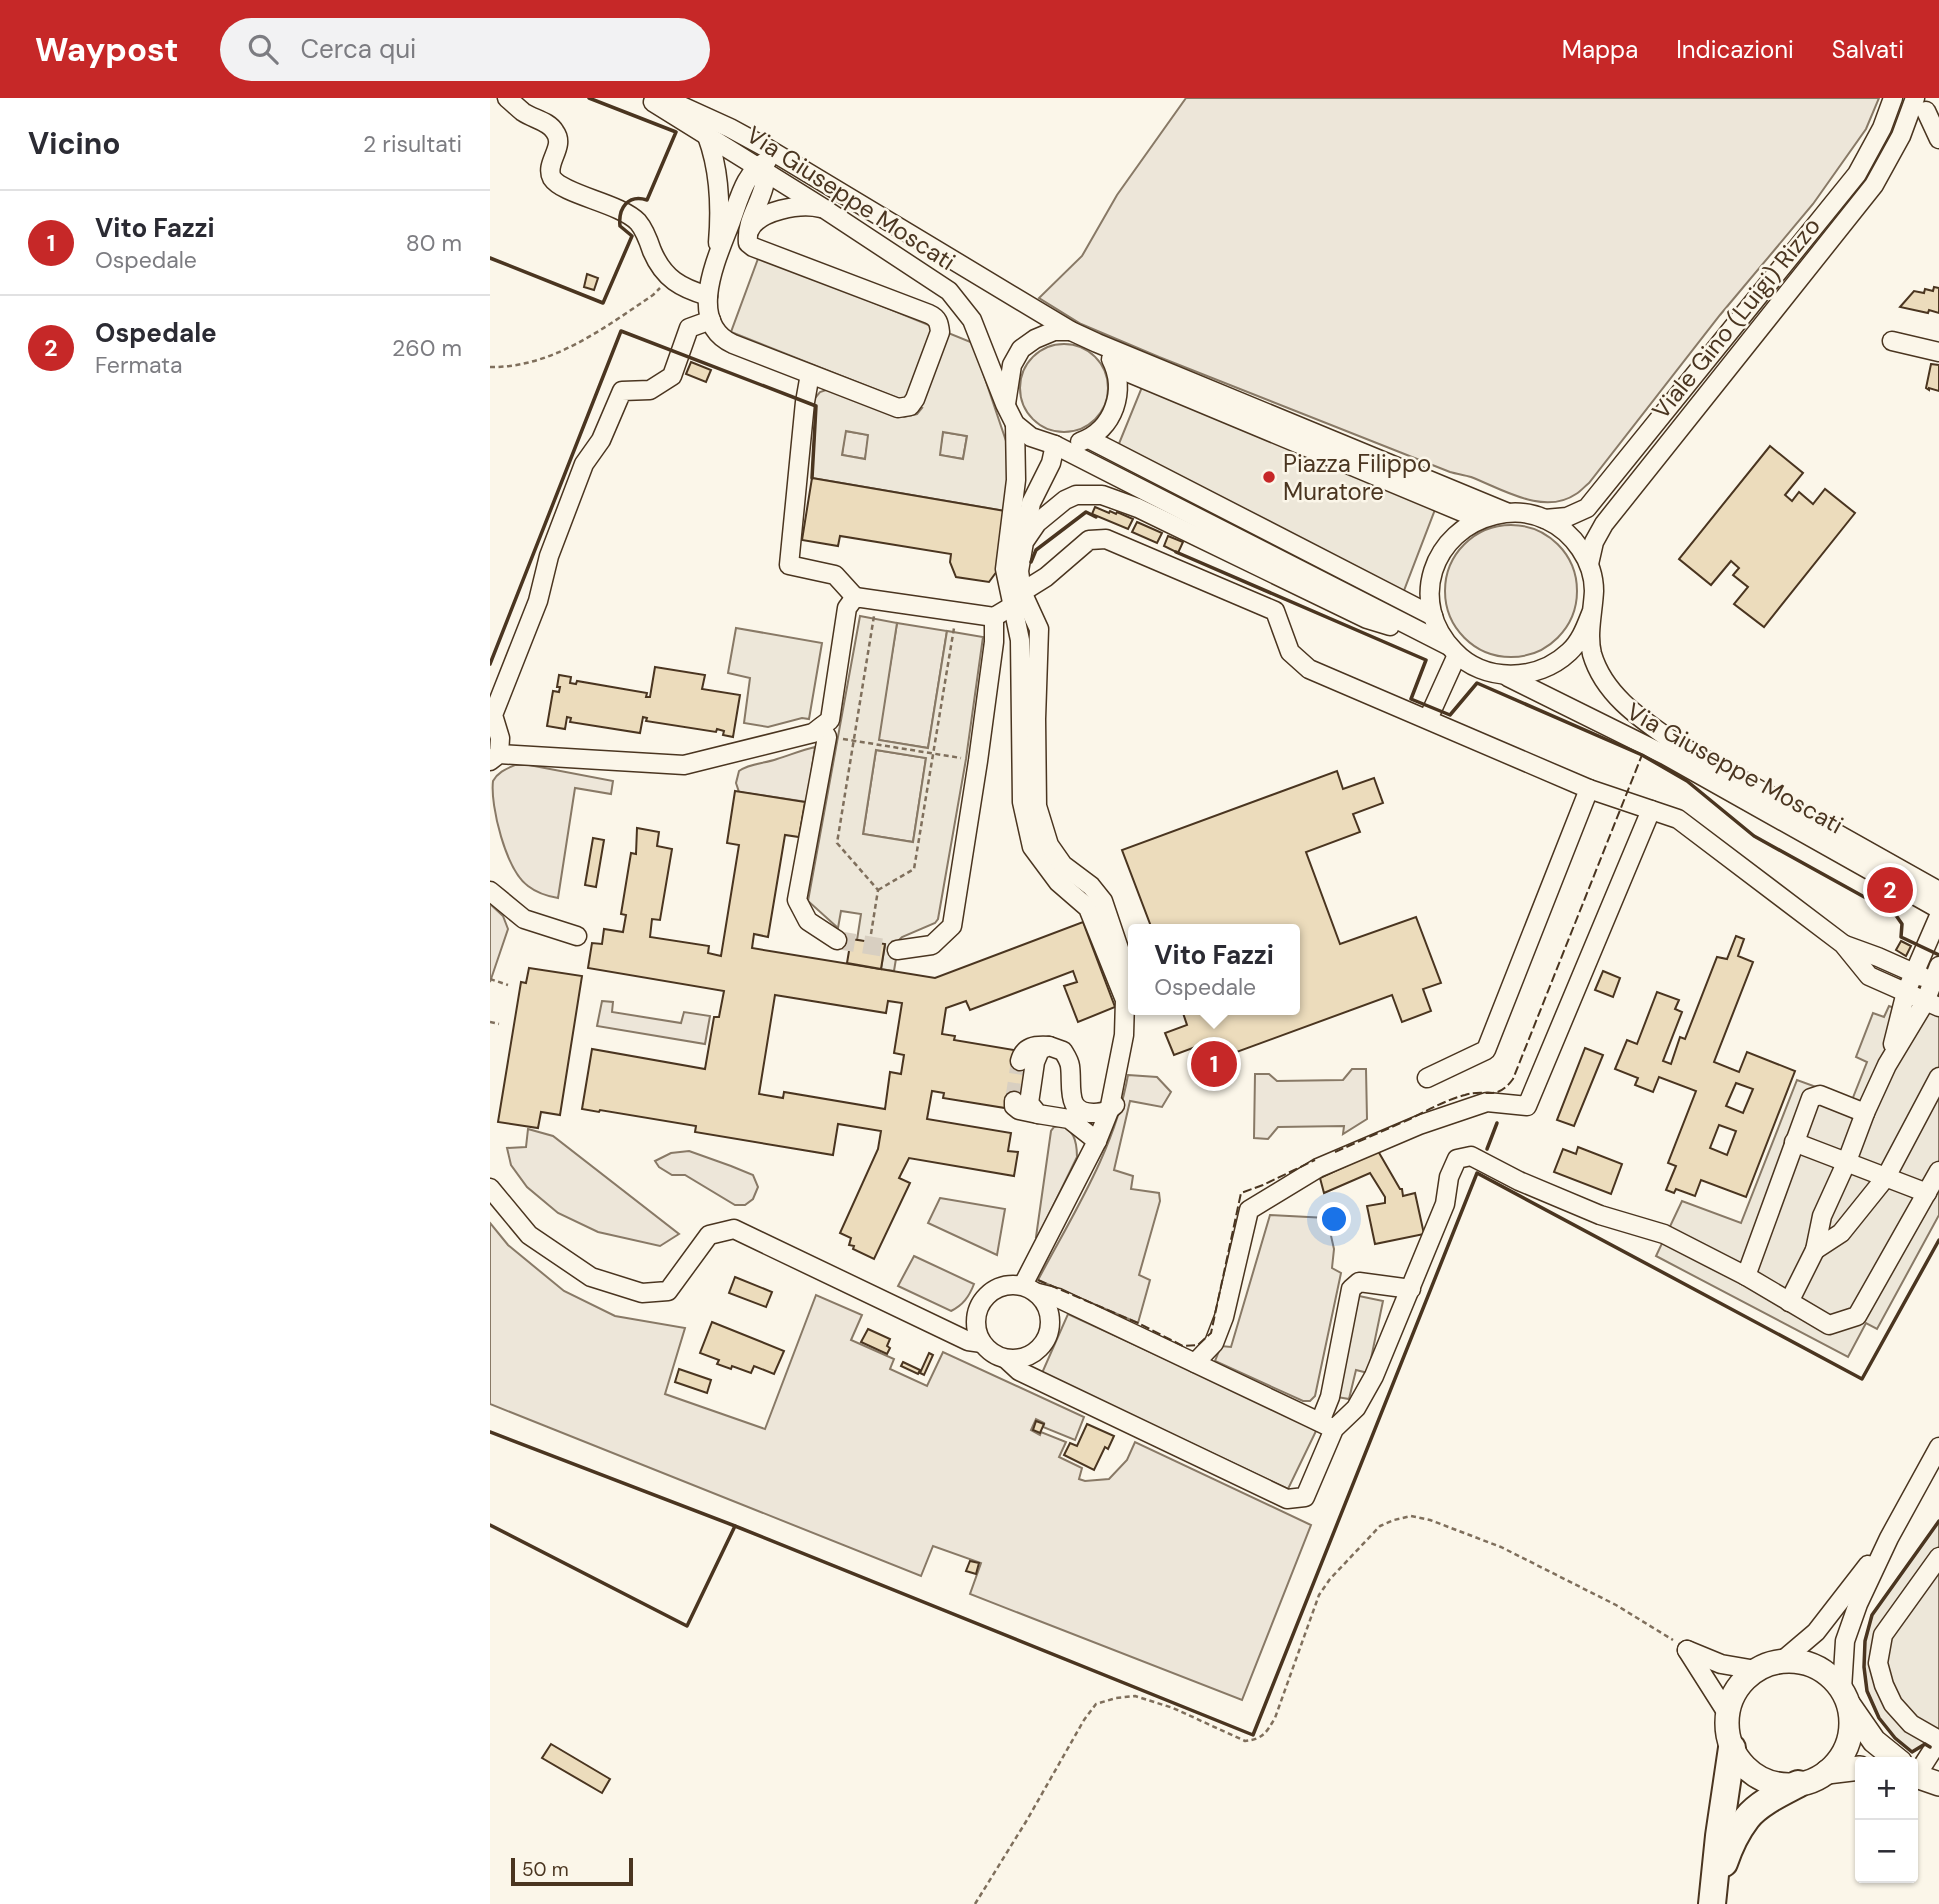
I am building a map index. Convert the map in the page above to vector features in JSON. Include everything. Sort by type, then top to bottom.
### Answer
[{"type":"highway","points":[[1713,1896],[1732,1748]]},
{"type":"highway","points":[[1713,1896],[1729,1849],[1747,1817],[1774,1797],[1798,1784]]},
{"type":"main road","points":[[1845,1696],[1851,1718],[1851,1733],[1842,1754],[1828,1772],[1814,1780],[1782,1784],[1759,1777],[1740,1762],[1732,1748],[1727,1731],[1727,1713],[1742,1682],[1768,1664],[1800,1661],[1830,1676],[1845,1696],[1874,1741],[1893,1757]]},
{"type":"main road","points":[[1828,1772],[1855,1769]]},
{"type":"main road","points":[[1918,1775],[1939,1784]]},
{"type":"street","points":[[507,98],[524,113],[552,127],[558,135],[558,147],[550,167],[552,177],[560,185],[621,210],[638,222],[657,262],[670,279],[689,290],[708,296]]},
{"type":"street","name":"Viale Gino (Luigi) Rizzo","points":[[1545,519],[1567,517],[1587,508],[1857,174],[1882,128],[1893,98]]},
{"type":"street","name":"Via Giuseppe Moscati","points":[[653,99],[730,128],[754,141],[1071,331],[1506,512]]},
{"type":"street","name":"Via Giuseppe Moscati","points":[[653,99],[707,136],[762,167],[949,291],[972,320],[1015,424],[1031,437],[1055,446],[1448,647],[1472,665],[1488,672],[1505,675],[1529,674],[1551,666],[1570,652],[1584,634],[1592,611]]},
{"type":"street","points":[[1921,105],[1939,139]]},
{"type":"street","name":"Viale Gino (Luigi) Rizzo","points":[[1589,564],[1594,542],[1604,524],[1874,185],[1921,105]]},
{"type":"street","points":[[707,136],[713,156],[719,217],[716,257]]},
{"type":"street","points":[[754,141],[761,148],[762,167],[764,186],[750,222],[748,239],[754,247],[929,314],[939,323],[940,332],[910,406],[898,408],[810,374],[722,339],[714,330],[708,296],[711,275],[744,188],[752,171],[762,167],[784,158]]},
{"type":"street","points":[[716,257],[748,239],[751,226],[778,211],[805,206],[822,208]]},
{"type":"street","points":[[711,320],[689,328],[671,376],[649,390],[622,391],[601,440],[584,464],[549,556],[538,601],[493,715],[500,738],[494,758],[684,765],[824,732]]},
{"type":"street","points":[[1006,404],[1013,365],[1021,349],[1054,331],[1071,331]]},
{"type":"street","points":[[1892,341],[1939,352]]},
{"type":"street","name":"Via Giuseppe Moscati","points":[[1097,343],[1109,355],[1115,367]]},
{"type":"street","points":[[1030,1289],[1109,1111],[1124,1035],[1125,1000],[1088,908],[1058,882],[1032,847],[1022,802],[1019,571],[1031,503],[1051,463],[1055,446],[1090,439],[1101,429],[1113,413],[1118,393],[1115,367],[1479,519]]},
{"type":"street","points":[[810,374],[789,565],[835,575],[855,597],[994,617],[1090,540],[1106,539],[1275,611],[1290,652],[1309,669],[1589,789],[1678,819],[1843,944],[1869,976],[1932,1004]]},
{"type":"street","points":[[1015,424],[1016,480],[1005,569],[1018,598],[1039,629],[1037,806],[1049,845],[1063,865],[1091,886],[1103,901],[1128,978]]},
{"type":"street","points":[[1090,439],[1433,616]]},
{"type":"street","points":[[1021,551],[1037,523],[1065,500],[1076,495],[1102,495],[1149,513],[1367,619],[1448,647],[1427,719]]},
{"type":"street","name":"Via Giuseppe Moscati","points":[[1448,647],[1438,631],[1430,593],[1433,570],[1443,549],[1459,531],[1479,519],[1506,512],[1526,513],[1545,519],[1563,530],[1578,545],[1589,564],[1594,587],[1590,637],[1592,655],[1617,697],[1635,716],[1674,742],[1939,891]]},
{"type":"street","points":[[837,940],[808,921],[797,900],[824,732],[830,720],[848,608],[855,597]]},
{"type":"street","points":[[897,950],[932,945],[952,926],[978,761],[994,642],[994,617]]},
{"type":"street","name":"Via Giuseppe Moscati","points":[[1505,675],[1665,755],[1939,909]]},
{"type":"street","points":[[1426,1078],[1486,1051],[1589,789]]},
{"type":"street","points":[[1195,1363],[1214,1343],[1224,1317],[1249,1210],[1318,1168],[1419,1125],[1487,1102],[1527,1106],[1651,810]]},
{"type":"street","points":[[490,891],[524,919],[577,936]]},
{"type":"street","points":[[1789,1302],[1815,1250],[1822,1216],[1887,1065],[1906,992],[1939,916]]},
{"type":"street","points":[[1843,944],[1914,972],[1937,977],[1932,1004],[1887,1065]]},
{"type":"street","points":[[1020,1061],[1023,1052],[1040,1045],[1063,1051],[1070,1063],[1072,1099],[1080,1110],[1092,1113],[1109,1111],[1119,1101],[1128,1063],[1134,1015]]},
{"type":"street","points":[[1038,1114],[1029,1103],[1035,1062],[1040,1050],[1049,1046]]},
{"type":"street","points":[[1815,1250],[1841,1233],[1886,1177],[1939,1076]]},
{"type":"street","points":[[1746,1276],[1811,1098],[1820,1095],[1866,1113]]},
{"type":"street","points":[[1014,1101],[1014,1106],[1019,1110],[1069,1119],[1097,1141]]},
{"type":"street","points":[[1794,1142],[1927,1193]]},
{"type":"street","points":[[1327,1426],[1356,1408],[1374,1376],[1445,1204],[1449,1177],[1457,1159],[1471,1156],[1519,1181],[1600,1215],[1664,1234],[1746,1276],[1829,1325],[1857,1316],[1939,1171]]},
{"type":"street","points":[[490,1188],[529,1236],[591,1277],[642,1293],[668,1291],[709,1236],[734,1229],[968,1341],[982,1343]]},
{"type":"street","points":[[1327,1426],[1058,1298],[1010,1284],[987,1295],[979,1306],[977,1331],[982,1343],[1019,1371],[1287,1499],[1305,1497],[1327,1426],[1351,1289],[1359,1282],[1410,1289]]},
{"type":"street","points":[[1006,1359],[1030,1355],[1040,1348],[1047,1338],[1051,1326],[1050,1314],[1046,1303],[1030,1289]]},
{"type":"street","points":[[1845,1696],[1845,1641],[1858,1605],[1889,1538],[1939,1447]]},
{"type":"street","points":[[1782,1661],[1816,1632],[1889,1538]]},
{"type":"street","points":[[1918,1762],[1939,1740],[1911,1724],[1894,1704],[1884,1685],[1878,1663],[1883,1635],[1939,1557]]},
{"type":"street","points":[[1687,1650],[1721,1664],[1756,1670]]},
{"type":"street","points":[[1687,1650],[1727,1713]]},
{"type":"path","points":[[490,367],[534,362],[586,339],[653,295],[670,279]]},
{"type":"path","points":[[877,599],[837,843],[878,890]]},
{"type":"path","points":[[870,934],[878,890],[914,869],[957,611]]},
{"type":"path","points":[[824,732],[853,741],[978,761]]},
{"type":"path","points":[[490,979],[508,985]]},
{"type":"path","points":[[490,1023],[499,1024]]},
{"type":"path","points":[[975,1904],[1096,1704],[1135,1696],[1173,1708],[1245,1741],[1258,1740],[1267,1732],[1275,1718],[1319,1595],[1362,1543],[1380,1526],[1394,1520],[1411,1516],[1430,1520],[1502,1547],[1616,1605],[1687,1650]]},
{"type":"shaded area","points":[[1186,98],[1879,98],[1866,129],[1813,204],[1720,315],[1589,483],[1564,500],[1550,502],[1523,498],[1471,477],[1450,472],[1159,357],[1081,324],[1039,298],[1082,256],[1117,195]]},
{"type":"shaded area","points":[[759,256],[973,343],[1007,444],[1009,466],[1005,511],[812,478],[816,407],[810,404],[820,392],[832,388],[904,417],[917,414],[922,408],[731,332]],"holes":[[[846,431],[868,435],[865,459],[842,455]],[[943,432],[967,436],[963,459],[940,455]]]},
{"type":"shaded area","points":[[1064,344],[1081,347],[1095,357],[1105,371],[1108,388],[1105,405],[1095,419],[1081,429],[1064,432],[1047,429],[1033,419],[1023,405],[1020,388],[1023,371],[1033,357],[1047,347]]},
{"type":"shaded area","name":"Piazza Filippo Muratore","points":[[1142,387],[1436,507],[1403,593],[1118,446]]},
{"type":"shaded area","points":[[845,431],[869,435],[865,459],[842,455]]},
{"type":"shaded area","points":[[943,432],[967,436],[963,459],[939,455]]},
{"type":"shaded area","points":[[1511,525],[1536,530],[1558,544],[1572,566],[1577,591],[1572,616],[1558,638],[1536,652],[1511,657],[1486,652],[1464,638],[1450,616],[1445,591],[1450,566],[1464,544],[1486,530]]},
{"type":"shaded area","points":[[860,616],[897,623],[879,740],[928,748],[947,631],[983,637],[966,759],[938,919],[899,940],[894,971],[881,969],[885,945],[857,940],[861,914],[841,911],[838,928],[808,901]],"holes":[[[876,750],[926,758],[913,842],[863,834]]]},
{"type":"shaded area","points":[[897,623],[947,631],[928,748],[878,740]]},
{"type":"shaded area","points":[[736,628],[822,643],[809,719],[802,718],[768,727],[744,723],[750,678],[728,673]]},
{"type":"shaded area","points":[[815,747],[807,802],[739,792],[736,783],[739,771],[743,768]]},
{"type":"shaded area","points":[[876,750],[926,758],[913,842],[863,834]]},
{"type":"shaded area","points":[[515,765],[529,765],[613,781],[611,794],[575,788],[558,898],[535,891],[520,878],[501,837],[494,806],[493,781],[505,769]]},
{"type":"shaded area","points":[[490,904],[503,916],[508,929],[490,982]]},
{"type":"shaded area","points":[[1939,991],[1939,1215],[1877,1329],[1866,1323],[1848,1357],[1656,1256],[1682,1201],[1741,1223],[1797,1080],[1852,1100],[1867,1062],[1856,1057],[1873,1013],[1884,1017],[1889,1006],[1925,1019]]},
{"type":"shaded area","points":[[602,1001],[613,1002],[612,1012],[681,1023],[684,1012],[710,1016],[705,1044],[597,1026]]},
{"type":"shaded area","points":[[1352,1069],[1366,1069],[1367,1119],[1343,1134],[1344,1126],[1278,1127],[1268,1139],[1254,1138],[1255,1074],[1269,1074],[1277,1081],[1343,1080]]},
{"type":"shaded area","points":[[1128,1075],[1157,1077],[1171,1092],[1162,1107],[1130,1101],[1114,1170],[1133,1176],[1131,1189],[1159,1193],[1160,1201],[1139,1275],[1150,1280],[1138,1323],[1038,1280],[1103,1155],[1122,1102]]},
{"type":"shaded area","points":[[1060,1126],[1072,1133],[1077,1157],[1036,1237],[1051,1131]]},
{"type":"shaded area","points":[[528,1129],[553,1136],[679,1234],[660,1246],[598,1232],[558,1213],[527,1187],[511,1165],[507,1148],[526,1147]]},
{"type":"shaded area","points":[[689,1151],[753,1175],[758,1187],[753,1199],[745,1205],[735,1205],[685,1175],[672,1175],[655,1161],[671,1153]]},
{"type":"shaded area","points":[[940,1198],[1005,1209],[997,1255],[928,1223]]},
{"type":"shaded area","points":[[1270,1215],[1327,1218],[1334,1249],[1332,1268],[1341,1273],[1315,1396],[1310,1401],[1303,1401],[1215,1361],[1221,1346],[1231,1347]]},
{"type":"shaded area","points":[[490,1223],[508,1245],[564,1291],[615,1316],[685,1328],[665,1394],[765,1429],[816,1295],[862,1315],[851,1340],[894,1359],[890,1369],[927,1386],[943,1352],[1084,1417],[1075,1440],[1043,1427],[1044,1423],[1036,1419],[1031,1430],[1066,1442],[1059,1457],[1082,1468],[1079,1479],[1109,1479],[1127,1460],[1135,1442],[1311,1525],[1242,1700],[970,1594],[981,1563],[933,1546],[921,1576],[490,1404]]},
{"type":"shaded area","points":[[914,1256],[974,1284],[965,1300],[951,1311],[898,1286]]},
{"type":"shaded area","points":[[1359,1296],[1383,1301],[1368,1373],[1356,1370],[1349,1399],[1337,1397]]},
{"type":"shaded area","points":[[1068,1314],[1317,1429],[1288,1489],[1042,1373]]},
{"type":"shaded area","points":[[1939,1521],[1939,1753],[1925,1745],[1912,1752],[1895,1738],[1879,1718],[1867,1691],[1865,1641],[1872,1615]]},
{"type":"building","points":[[587,274],[598,278],[594,290],[584,287]]},
{"type":"building","points":[[1934,287],[1939,288],[1939,313],[1900,307],[1914,291],[1924,293],[1925,289],[1933,291]]},
{"type":"building","points":[[691,362],[711,370],[706,382],[686,374]]},
{"type":"building","points":[[1931,364],[1939,365],[1939,391],[1926,388]]},
{"type":"building","points":[[1770,446],[1803,473],[1785,495],[1792,501],[1799,492],[1813,504],[1825,489],[1855,513],[1764,627],[1734,604],[1748,587],[1733,575],[1739,568],[1731,561],[1711,585],[1679,559]]},
{"type":"building","points":[[812,478],[1005,511],[1000,567],[989,582],[956,577],[950,562],[951,554],[840,536],[838,546],[802,540]]},
{"type":"building","points":[[1095,507],[1133,519],[1128,529],[1092,514]]},
{"type":"building","points":[[1137,522],[1162,533],[1157,543],[1132,532]]},
{"type":"building","points":[[1168,536],[1183,542],[1178,553],[1164,546]]},
{"type":"building","points":[[655,667],[705,675],[702,689],[740,695],[733,737],[723,735],[724,731],[717,729],[716,732],[646,721],[647,718],[643,717],[640,733],[570,722],[571,718],[567,717],[565,729],[547,726],[553,691],[559,692],[559,675],[571,677],[570,683],[576,684],[577,681],[647,693],[646,697],[650,697]]},
{"type":"building","points":[[1337,771],[1343,789],[1374,778],[1383,803],[1353,814],[1360,832],[1306,852],[1340,944],[1416,917],[1441,983],[1423,989],[1431,1011],[1402,1022],[1392,995],[1204,1064],[1198,1046],[1174,1055],[1165,1033],[1187,1025],[1184,1015],[1300,1015],[1300,924],[1150,924],[1122,850]]},
{"type":"building","points":[[735,791],[805,802],[799,837],[785,835],[768,937],[754,934],[752,948],[935,978],[1083,922],[1115,1007],[1078,1022],[1064,986],[1077,982],[1073,971],[970,1010],[966,1001],[946,1008],[942,1034],[955,1036],[954,1040],[1014,1050],[1013,1060],[1029,1062],[1023,1103],[1006,1100],[1005,1108],[943,1098],[944,1093],[932,1091],[927,1119],[1011,1133],[1008,1151],[1018,1152],[1014,1176],[909,1158],[899,1178],[910,1183],[874,1259],[853,1249],[854,1246],[849,1245],[851,1238],[840,1233],[878,1149],[881,1131],[838,1124],[833,1155],[695,1132],[696,1126],[582,1109],[592,1049],[705,1069],[714,1017],[719,1017],[724,991],[588,968],[592,943],[602,944],[604,929],[623,932],[626,915],[621,914],[631,853],[636,854],[637,828],[659,832],[657,846],[672,849],[660,920],[652,919],[650,937],[709,946],[708,953],[721,956],[739,845],[727,843]],"holes":[[[775,995],[886,1013],[888,1001],[902,1003],[894,1053],[904,1055],[901,1074],[890,1072],[885,1109],[784,1092],[783,1098],[759,1094]]]},
{"type":"building","points":[[593,838],[604,840],[596,887],[585,885]]},
{"type":"building","points":[[1736,936],[1744,939],[1738,956],[1753,962],[1714,1062],[1739,1072],[1747,1052],[1795,1071],[1746,1197],[1701,1180],[1695,1196],[1676,1189],[1674,1193],[1666,1190],[1676,1166],[1668,1163],[1696,1091],[1659,1077],[1653,1092],[1635,1085],[1638,1078],[1615,1069],[1627,1040],[1637,1044],[1657,992],[1679,1000],[1675,1009],[1682,1012],[1663,1061],[1671,1064],[1680,1037],[1685,1039],[1717,957],[1727,959]],"holes":[[[1736,1083],[1753,1089],[1743,1113],[1726,1106]],[[1719,1125],[1736,1131],[1727,1155],[1710,1148]]]},
{"type":"building","points":[[851,939],[885,944],[881,969],[847,963]]},
{"type":"building","points":[[1901,941],[1911,946],[1906,956],[1896,950]]},
{"type":"building","points":[[529,968],[582,976],[560,1115],[541,1112],[538,1128],[498,1122],[521,982],[526,983]]},
{"type":"building","points":[[1603,971],[1620,978],[1613,997],[1595,990]]},
{"type":"building","points":[[1585,1048],[1603,1055],[1574,1126],[1557,1120]]},
{"type":"building","points":[[1578,1147],[1622,1164],[1611,1194],[1554,1172],[1563,1149],[1576,1154]]},
{"type":"building","points":[[1378,1151],[1402,1189],[1403,1196],[1415,1193],[1424,1234],[1375,1244],[1367,1206],[1385,1203],[1385,1197],[1370,1173],[1324,1193],[1320,1178]]},
{"type":"building","points":[[735,1277],[772,1292],[766,1307],[729,1293]]},
{"type":"building","points":[[712,1322],[784,1351],[774,1374],[754,1366],[751,1373],[732,1366],[731,1369],[717,1364],[719,1360],[700,1353]]},
{"type":"building","points":[[868,1329],[890,1339],[887,1354],[861,1342]]},
{"type":"building","points":[[929,1353],[933,1355],[924,1375],[920,1373]]},
{"type":"building","points":[[903,1362],[920,1370],[918,1374],[901,1366]]},
{"type":"building","points":[[679,1369],[711,1380],[707,1393],[675,1382]]},
{"type":"building","points":[[1036,1421],[1044,1424],[1040,1433],[1033,1430]]},
{"type":"building","points":[[1087,1424],[1114,1436],[1108,1449],[1105,1447],[1094,1470],[1064,1455],[1070,1443],[1077,1446]]},
{"type":"building","points":[[970,1561],[979,1563],[976,1574],[966,1571]]},
{"type":"building","points":[[551,1744],[610,1779],[602,1793],[542,1758]]},
{"type":"tunnel","points":[[837,940],[897,950]]},
{"type":"tunnel","points":[[1014,1101],[1020,1061]]},
{"type":"fence","points":[[1335,1152],[1451,1100],[1473,1093],[1502,1090],[1513,1079],[1642,755]]},
{"type":"fence","points":[[1038,1280],[1138,1323],[1183,1346],[1198,1345],[1211,1333],[1241,1193],[1315,1160]]},
{"type":"wall","points":[[490,258],[603,303],[632,236],[620,226],[623,208],[634,199],[647,200],[676,132],[589,98]]},
{"type":"wall","points":[[490,664],[621,331],[816,406],[812,478]]},
{"type":"wall","points":[[1031,562],[1036,550],[1086,512],[1096,517]]},
{"type":"wall","points":[[1176,552],[1426,660],[1411,699],[1450,715],[1477,683],[1642,755],[1687,781],[1754,836],[1895,914],[1902,924],[1901,937],[1939,955]]},
{"type":"wall","points":[[1487,1149],[1497,1123]]},
{"type":"wall","points":[[490,1432],[735,1526],[1253,1735],[1477,1173],[1862,1379],[1939,1240]]},
{"type":"wall","points":[[1930,1747],[1925,1744],[1912,1752],[1895,1738],[1879,1718],[1867,1691],[1865,1641],[1872,1615],[1939,1521]]},
{"type":"wall","points":[[490,1525],[687,1626],[735,1526]]},
{"type":"place","name":"Piazza Filippo Muratore","points":[[1269,477]]},
{"type":"place","name":"Ospedale","points":[[1890,890]]},
{"type":"place","name":"Vito Fazzi","points":[[1214,1064]]}]
